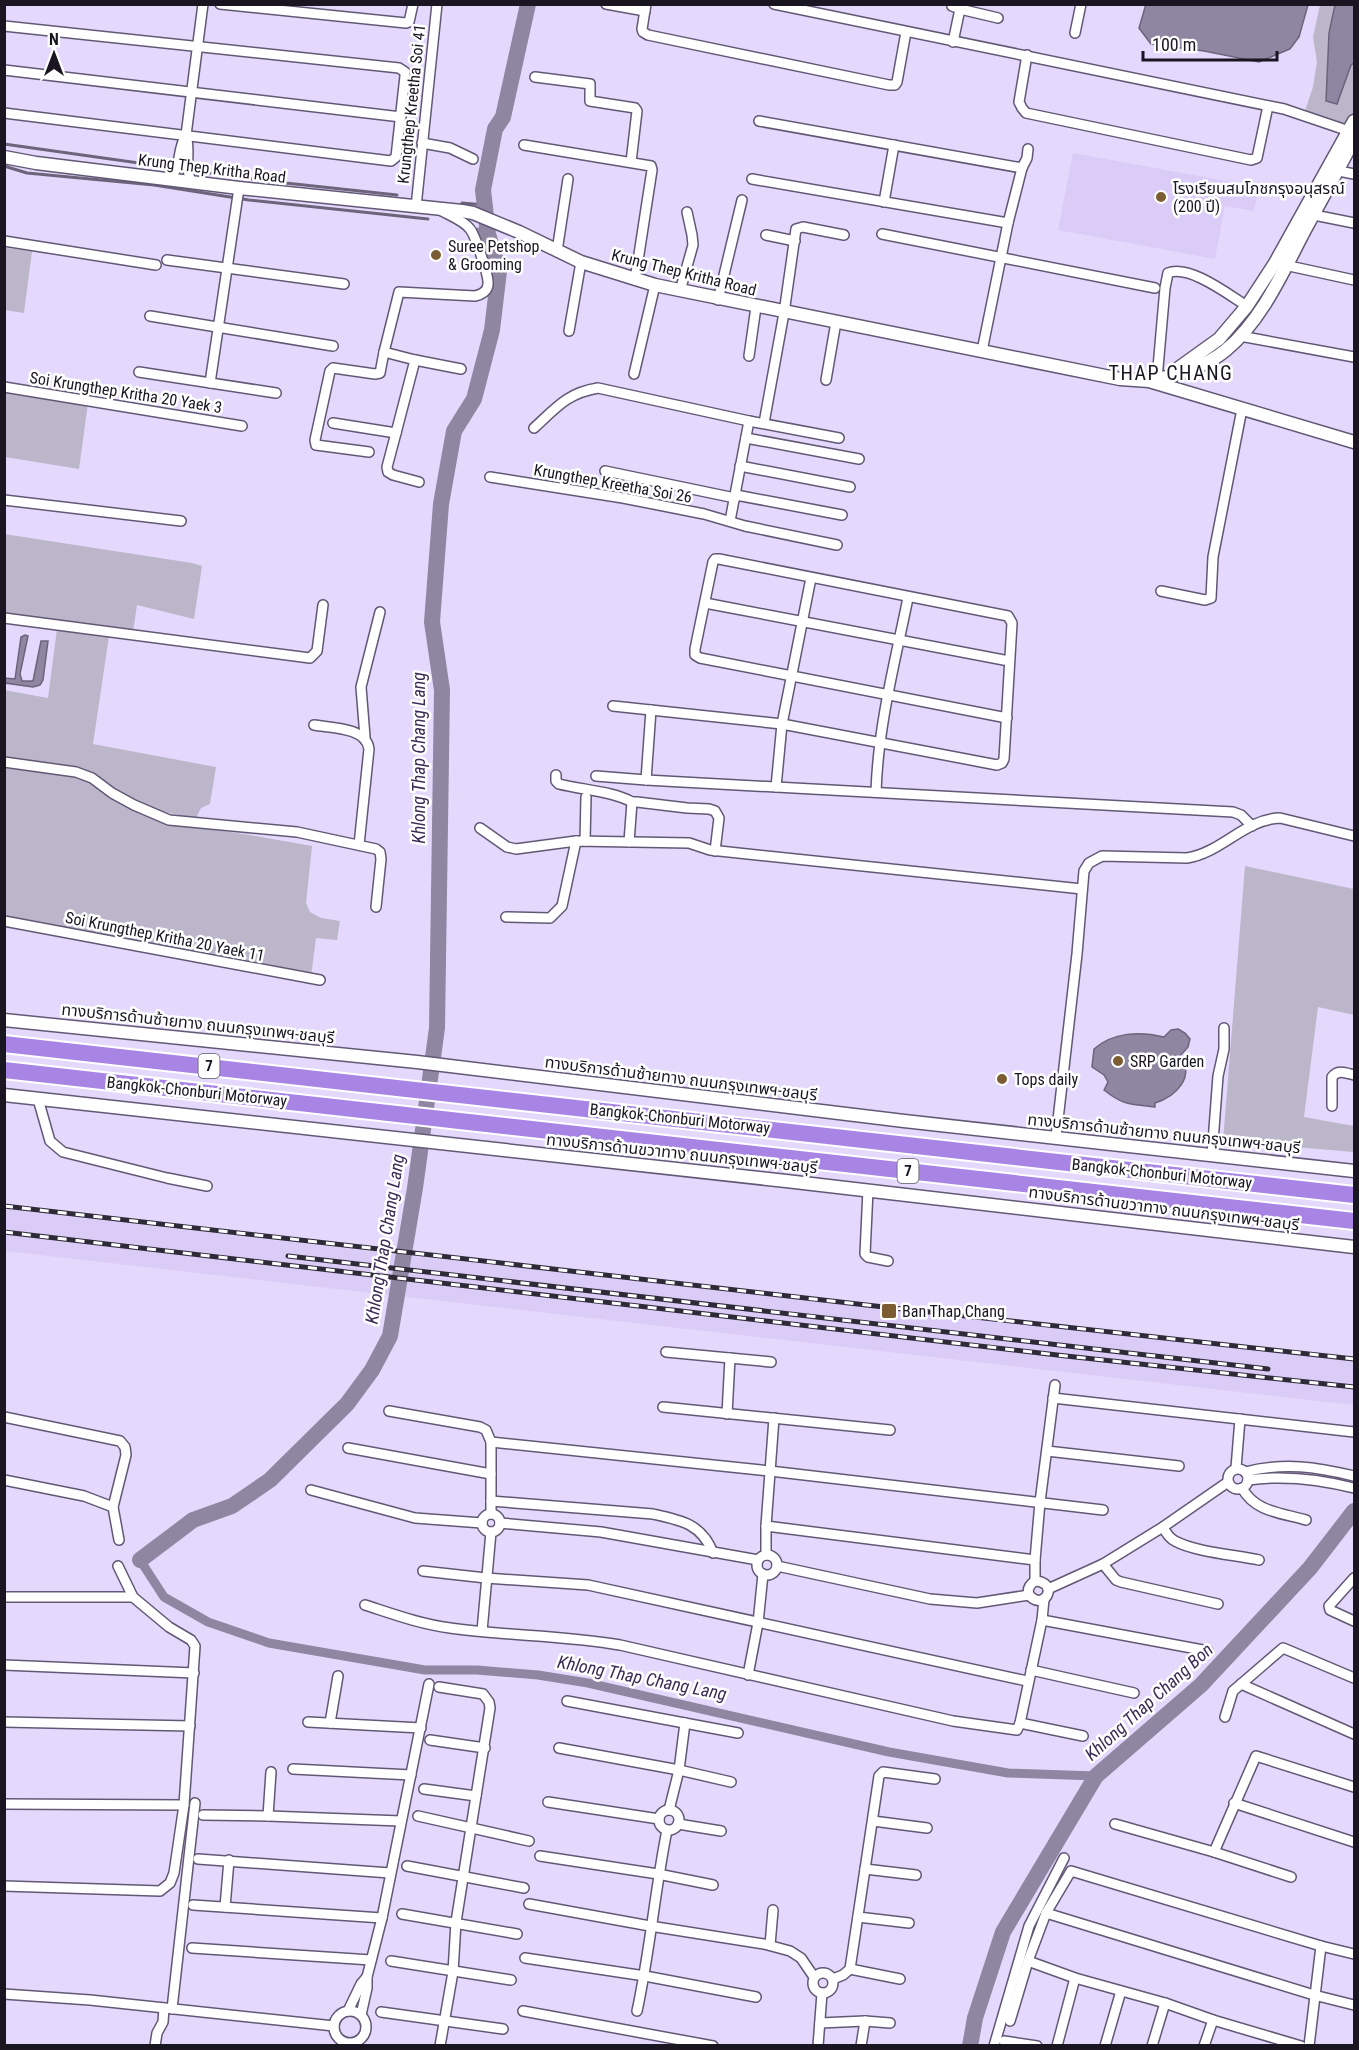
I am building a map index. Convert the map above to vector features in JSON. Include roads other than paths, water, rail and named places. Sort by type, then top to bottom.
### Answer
[{"type":"highway","name":"Bangkok-Chonburi Motorway","points":[[4,1044],[1354,1195]]},
{"type":"highway","name":"Bangkok-Chonburi Motorway","points":[[4,1070],[1354,1221]]},
{"type":"main road","points":[[1158,379],[1219,339],[1281,265],[1339,171],[1353,130]]},
{"type":"main road","points":[[1158,379],[1193,370],[1226,350],[1240,336],[1267,299],[1281,265],[1353,130]]},
{"type":"main road","name":"Krung Thep Kritha Road","points":[[4,157],[191,182],[238,191],[472,213],[519,232],[581,262],[635,280],[718,300],[1120,379],[1158,379],[1242,409],[1354,442]]},
{"type":"main road","name":"ทางบริการด้านซ้ายทาง ถนนกรุงเทพฯ-ชลบุรี","points":[[4,1020],[417,1062],[556,1080],[1354,1170]]},
{"type":"main road","name":"ทางบริการด้านขวาทาง ถนนกรุงเทพฯ-ชลบุรี","points":[[4,1095],[868,1190],[1354,1247]]},
{"type":"street","points":[[169,180],[179,166],[181,144],[186,135],[203,4]]},
{"type":"street","points":[[220,4],[406,23],[411,18],[413,4]]},
{"type":"street","name":"Krungthep Kreetha Soi 41","points":[[416,207],[436,4]]},
{"type":"street","points":[[606,4],[646,8],[642,29],[648,35],[889,85],[896,85],[897,82],[906,32]]},
{"type":"street","points":[[774,4],[1268,106],[1353,130]]},
{"type":"street","points":[[1075,33],[1081,4]]},
{"type":"street","points":[[953,42],[952,6],[998,18]]},
{"type":"street","points":[[4,26],[399,68],[405,72],[396,157],[391,161],[4,113]]},
{"type":"street","points":[[1027,55],[1020,102],[1026,112],[1217,153],[1251,160],[1257,158],[1268,106]]},
{"type":"street","points":[[4,69],[401,117]]},
{"type":"street","points":[[535,77],[590,84],[590,101],[637,109],[631,162]]},
{"type":"street","points":[[759,121],[1022,168]]},
{"type":"street","points":[[186,135],[189,145],[187,167],[191,182]]},
{"type":"street","points":[[422,143],[450,148],[473,159]]},
{"type":"street","points":[[524,145],[648,165],[652,170],[635,280]]},
{"type":"street","points":[[884,201],[894,145]]},
{"type":"street","points":[[982,351],[1000,257],[1028,149]]},
{"type":"street","points":[[1339,171],[1354,174]]},
{"type":"street","points":[[557,251],[568,179]]},
{"type":"street","points":[[752,179],[1008,223]]},
{"type":"street","points":[[210,383],[238,191]]},
{"type":"street","points":[[718,300],[742,200]]},
{"type":"street","points":[[369,452],[316,445],[315,440],[330,371],[333,368],[375,374],[380,372],[399,292],[475,296],[480,295],[489,285],[475,237],[469,226],[438,208]]},
{"type":"street","points":[[680,291],[693,246],[687,212]]},
{"type":"street","points":[[1314,214],[1354,223]]},
{"type":"street","points":[[764,423],[796,230],[799,227],[844,235]]},
{"type":"street","points":[[882,234],[1155,288]]},
{"type":"street","points":[[766,235],[795,241]]},
{"type":"street","points":[[4,241],[156,265]]},
{"type":"street","points":[[167,260],[344,284]]},
{"type":"street","points":[[569,331],[581,262]]},
{"type":"street","points":[[1281,265],[1354,280]]},
{"type":"street","points":[[1158,379],[1168,273],[1183,272],[1212,283],[1247,306]]},
{"type":"street","points":[[634,374],[655,285]]},
{"type":"street","points":[[749,356],[756,307]]},
{"type":"street","points":[[150,316],[333,346]]},
{"type":"street","points":[[826,380],[836,322]]},
{"type":"street","points":[[1240,336],[1354,357]]},
{"type":"street","points":[[384,352],[461,369]]},
{"type":"street","points":[[415,360],[387,467],[388,472],[393,475],[419,482]]},
{"type":"street","points":[[139,372],[276,393]]},
{"type":"street","name":"Soi Krungthep Kritha 20 Yaek 3","points":[[4,387],[242,426]]},
{"type":"street","points":[[534,428],[568,397],[598,388],[839,438]]},
{"type":"street","points":[[1161,591],[1205,600],[1210,598],[1213,556],[1242,409]]},
{"type":"street","points":[[730,520],[749,421]]},
{"type":"street","points":[[333,423],[396,433]]},
{"type":"street","points":[[746,438],[859,459]]},
{"type":"street","points":[[740,466],[850,487]]},
{"type":"street","points":[[605,471],[842,515]]},
{"type":"street","name":"Krungthep Kreetha Soi 26","points":[[490,477],[623,498],[730,520],[744,526],[837,544]]},
{"type":"street","points":[[4,500],[181,521]]},
{"type":"street","points":[[613,706],[782,724],[997,765],[1002,763],[1007,718],[1012,623],[1008,616],[715,560],[695,655],[700,658],[1007,718]]},
{"type":"street","points":[[776,787],[782,724],[811,578]]},
{"type":"street","points":[[876,792],[887,694],[908,598]]},
{"type":"street","points":[[705,603],[1009,661]]},
{"type":"street","points":[[4,618],[310,658],[317,651],[323,605]]},
{"type":"street","points":[[358,845],[369,749],[365,737],[361,687],[380,612]]},
{"type":"street","points":[[645,780],[651,710]]},
{"type":"street","points":[[314,725],[351,731],[365,737]]},
{"type":"street","points":[[4,762],[76,772],[92,778],[112,793],[134,805],[169,820],[297,832],[376,849],[380,852],[376,906]]},
{"type":"street","points":[[556,775],[556,781],[559,784],[610,794],[632,802],[715,811],[719,818],[715,850]]},
{"type":"street","points":[[596,776],[1233,812],[1241,815],[1252,826]]},
{"type":"street","points":[[506,917],[550,918],[562,906],[580,841],[586,796]]},
{"type":"street","points":[[629,842],[632,802]]},
{"type":"street","points":[[1056,1137],[1084,871],[1089,863],[1102,856],[1187,858],[1198,856],[1252,826],[1272,818],[1354,836]]},
{"type":"street","points":[[480,828],[507,847],[516,849],[580,841],[689,843],[715,850],[1082,889]]},
{"type":"street","name":"Soi Krungthep Kritha 20 Yaek 11","points":[[4,921],[320,980]]},
{"type":"street","points":[[1212,1155],[1218,1076],[1224,1049],[1224,1028]]},
{"type":"street","points":[[1332,1106],[1332,1077],[1341,1072],[1354,1075]]},
{"type":"street","points":[[38,1099],[50,1141],[63,1152],[207,1186]]},
{"type":"street","points":[[868,1190],[865,1254],[868,1257],[888,1261]]},
{"type":"street","points":[[666,1352],[771,1362]]},
{"type":"street","points":[[727,1414],[730,1358]]},
{"type":"street","points":[[1035,1581],[1035,1560],[1054,1384]]},
{"type":"street","points":[[1053,1398],[1354,1432]]},
{"type":"street","points":[[663,1407],[890,1430]]},
{"type":"street","points":[[390,1411],[486,1430],[491,1442],[491,1514]]},
{"type":"street","points":[[4,1417],[120,1441],[125,1447],[126,1455],[113,1507],[118,1540]]},
{"type":"street","points":[[748,1675],[764,1574],[757,1566],[762,1557],[766,1526],[774,1418]]},
{"type":"street","points":[[1240,1419],[1243,1477],[1251,1501],[1259,1507],[1306,1520]]},
{"type":"street","points":[[491,1442],[770,1471],[1103,1510]]},
{"type":"street","points":[[348,1448],[490,1474]]},
{"type":"street","points":[[1047,1451],[1179,1466]]},
{"type":"street","points":[[1352,1488],[1310,1479],[1243,1477],[1231,1471],[1227,1476],[1231,1487],[1237,1489],[1243,1477],[1265,1467],[1306,1466],[1354,1476]]},
{"type":"street","points":[[1336,1484],[1339,1473]]},
{"type":"street","points":[[4,1480],[84,1496],[113,1507]]},
{"type":"street","points":[[1048,1589],[1103,1564],[1163,1527],[1228,1482]]},
{"type":"street","points":[[311,1490],[415,1518],[482,1523]]},
{"type":"street","points":[[491,1501],[668,1517],[685,1522],[700,1532],[708,1540],[713,1553]]},
{"type":"street","points":[[491,1514],[497,1517],[500,1523],[497,1530],[491,1532],[485,1530],[482,1523],[484,1517],[491,1514]]},
{"type":"street","points":[[500,1523],[601,1532],[713,1553],[773,1557],[777,1566]]},
{"type":"street","points":[[766,1526],[1035,1560]]},
{"type":"street","points":[[1163,1527],[1175,1541],[1259,1560]]},
{"type":"street","points":[[482,1631],[491,1532]]},
{"type":"street","points":[[1103,1564],[1116,1580],[1121,1582],[1218,1604]]},
{"type":"street","points":[[4,1886],[160,1891],[170,1883],[174,1872],[184,1805],[195,1646],[191,1640],[169,1627],[134,1597],[118,1566]]},
{"type":"street","points":[[764,1574],[770,1574],[777,1566]]},
{"type":"street","points":[[777,1566],[930,1599],[977,1603],[1029,1595]]},
{"type":"street","points":[[423,1571],[588,1585],[1027,1681]]},
{"type":"street","points":[[1354,1578],[1329,1606],[1330,1610],[1354,1621]]},
{"type":"street","points":[[365,1605],[430,1625],[603,1642],[953,1721],[1017,1730],[1048,1589],[1046,1584],[1035,1581],[1028,1589],[1029,1595],[1038,1601],[1044,1599]]},
{"type":"street","points":[[4,1597],[134,1597]]},
{"type":"street","points":[[1042,1620],[1208,1651]]},
{"type":"street","points":[[1225,1717],[1233,1690],[1283,1648],[1354,1678]]},
{"type":"street","points":[[4,1665],[194,1672]]},
{"type":"street","points":[[1031,1670],[1134,1693]]},
{"type":"street","points":[[330,1723],[338,1676]]},
{"type":"street","points":[[361,2015],[367,1977],[382,1918],[422,1728],[429,1684]]},
{"type":"street","points":[[1241,1684],[1354,1734]]},
{"type":"street","points":[[439,1687],[483,1694],[490,1708],[456,1922],[453,1972],[440,2046]]},
{"type":"street","points":[[567,1701],[738,1734]]},
{"type":"street","points":[[4,1722],[190,1725]]},
{"type":"street","points":[[308,1722],[422,1728]]},
{"type":"street","points":[[669,1810],[679,1770],[685,1723]]},
{"type":"street","points":[[1020,1723],[1083,1736]]},
{"type":"street","points":[[430,1740],[485,1748]]},
{"type":"street","points":[[559,1748],[732,1782]]},
{"type":"street","points":[[1214,1852],[1253,1759],[1258,1755],[1354,1787]]},
{"type":"street","points":[[293,1769],[411,1774]]},
{"type":"street","points":[[268,1815],[271,1772]]},
{"type":"street","points":[[832,1979],[843,1975],[850,1969],[879,1776],[882,1773],[934,1779]]},
{"type":"street","points":[[423,1789],[476,1796]]},
{"type":"street","points":[[548,1802],[659,1819]]},
{"type":"street","points":[[155,2046],[157,2033],[168,2008],[195,1803]]},
{"type":"street","points":[[1234,1803],[1354,1842]]},
{"type":"street","points":[[4,1804],[184,1805]]},
{"type":"street","points":[[669,1810],[677,1815],[678,1824],[674,1829],[667,1830],[661,1826],[659,1819],[662,1813],[669,1810]]},
{"type":"street","points":[[203,1815],[268,1815],[401,1821]]},
{"type":"street","points":[[418,1816],[529,1841]]},
{"type":"street","points":[[873,1821],[927,1827]]},
{"type":"street","points":[[678,1824],[722,1831]]},
{"type":"street","points":[[1115,1824],[1292,1877]]},
{"type":"street","points":[[637,2011],[645,1976],[650,1926],[667,1830]]},
{"type":"street","points":[[540,1856],[713,1885]]},
{"type":"street","points":[[994,2046],[1029,1926],[1064,1858]]},
{"type":"street","points":[[198,1859],[390,1873]]},
{"type":"street","points":[[225,1907],[229,1860]]},
{"type":"street","points":[[407,1866],[524,1888]]},
{"type":"street","points":[[865,1869],[916,1875]]},
{"type":"street","points":[[1010,2021],[1028,1961],[1046,1913],[1068,1874],[1074,1871],[1354,1954]]},
{"type":"street","points":[[529,1904],[770,1945],[789,1951],[801,1958],[814,1977],[814,1987],[822,1993]]},
{"type":"street","points":[[193,1905],[382,1918]]},
{"type":"street","points":[[770,1945],[773,1910]]},
{"type":"street","points":[[1046,1913],[1314,1995],[1354,2005]]},
{"type":"street","points":[[402,1914],[517,1934]]},
{"type":"street","points":[[858,1917],[909,1923]]},
{"type":"street","points":[[1310,2046],[1321,1946]]},
{"type":"street","points":[[192,1948],[371,1960]]},
{"type":"street","points":[[525,1958],[645,1976],[756,1997]]},
{"type":"street","points":[[391,1961],[511,1980]]},
{"type":"street","points":[[1028,1961],[1075,1978],[1165,2003],[1301,2046]]},
{"type":"street","points":[[850,1969],[900,1979]]},
{"type":"street","points":[[814,1977],[824,1972],[832,1979],[831,1989],[822,1993]]},
{"type":"street","points":[[348,2011],[358,1989],[367,1977]]},
{"type":"street","points":[[1057,2046],[1075,1978]]},
{"type":"street","points":[[1105,2046],[1121,1991]]},
{"type":"street","points":[[818,2046],[822,1993]]},
{"type":"street","points":[[4,1994],[168,2008],[334,2026]]},
{"type":"street","points":[[1152,2046],[1165,2003]]},
{"type":"street","points":[[348,2011],[361,2015],[365,2020],[365,2032],[352,2044],[339,2038],[334,2026],[336,2019],[348,2011]]},
{"type":"street","points":[[523,2011],[713,2046]]},
{"type":"street","points":[[381,2012],[503,2029]]},
{"type":"street","points":[[1204,2046],[1213,2020]]},
{"type":"street","points":[[820,2023],[865,2021],[890,2023]]},
{"type":"street","points":[[861,2046],[865,2021]]},
{"type":"street","points":[[1004,2041],[1037,2046]]},
{"type":"waterway","name":"Khlong Thap Chang Lang","points":[[140,1560],[193,1520],[232,1506],[270,1480],[347,1404],[372,1370],[390,1336],[415,1188],[437,1028],[442,690],[432,622],[441,504],[454,431],[474,399],[492,330],[499,271],[488,234],[483,190],[495,129],[503,117],[528,4]]},
{"type":"waterway","points":[[4,144],[267,181],[397,195]]},
{"type":"waterway","points":[[4,166],[27,173],[154,185],[249,200],[428,219]]},
{"type":"waterway","points":[[462,203],[485,205]]},
{"type":"waterway","points":[[478,232],[488,234]]},
{"type":"waterway","name":"Khlong Thap Chang Bon","points":[[970,2046],[975,2018],[1003,1932],[1096,1776],[1201,1685],[1310,1568],[1354,1511]]},
{"type":"waterway","name":"Khlong Thap Chang Lang","points":[[140,1560],[164,1597],[208,1622],[269,1643],[425,1670],[477,1670],[538,1675],[588,1683],[889,1752],[1008,1773],[1096,1776]]},
{"type":"railway","points":[[4,1206],[1354,1359]]},
{"type":"railway","points":[[4,1232],[1066,1356],[1354,1387]]},
{"type":"railway","points":[[288,1256],[1268,1369]]},
{"type":"place","name":"โรงเรียนสมโภชกรุงอนุสรณ์ (200 ปี)","points":[[1161,197]]},
{"type":"place","name":"Suree Petshop & Grooming","points":[[436,255]]},
{"type":"place","name":"SRP Garden","points":[[1118,1061]]},
{"type":"place","name":"Tops daily","points":[[1002,1079]]},
{"type":"place","name":"Ban Thap Chang","points":[[889,1311]]},
{"type":"district","name":"THAP CHANG","points":[[1171,373]]}]
